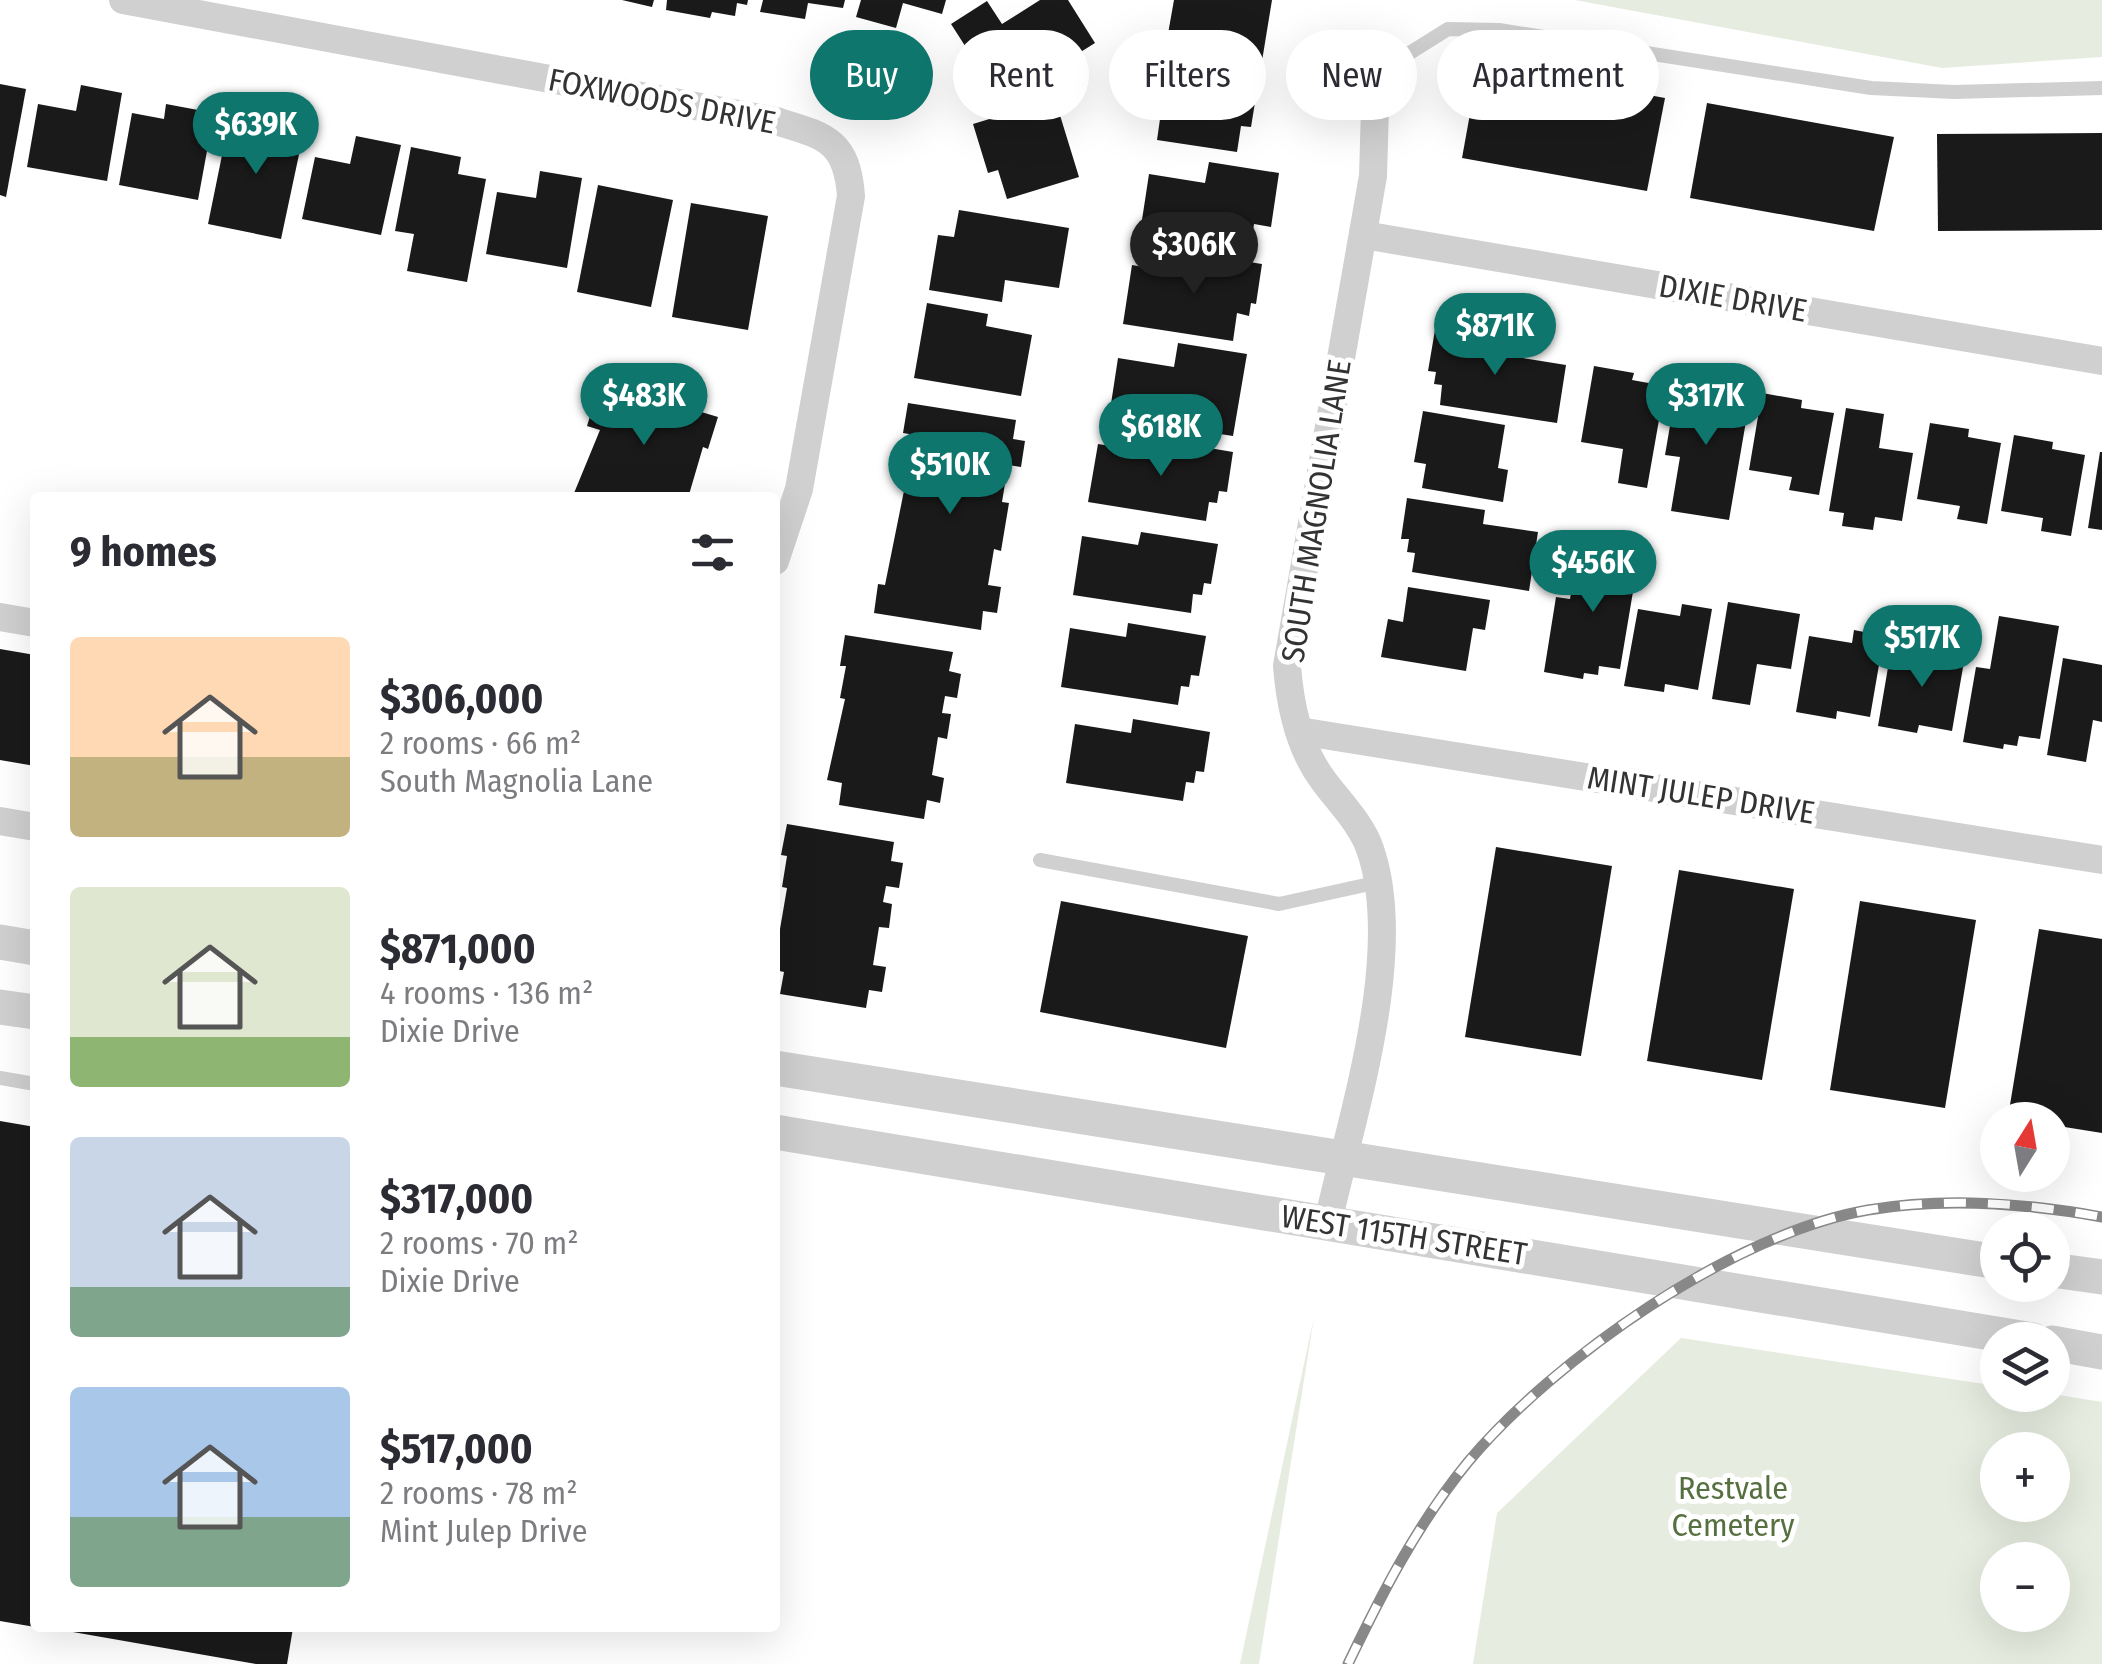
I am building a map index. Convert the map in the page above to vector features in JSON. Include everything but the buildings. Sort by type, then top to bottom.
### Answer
[{"type":"street","name":"FOXWOODS DRIVE","points":[[123,0],[776,121],[826,138],[843,154],[851,196],[800,489],[780,547]]},
{"type":"street","name":"SOUTH MAGNOLIA LANE","points":[[1328,1222],[1382,971],[1379,882],[1369,845],[1320,777],[1299,730],[1289,692],[1289,643],[1364,236],[1376,120]]},
{"type":"street","name":"DIXIE DRIVE","points":[[1364,236],[2102,361]]},
{"type":"street","points":[[0,618],[30,623]]},
{"type":"street","name":"MINT JULEP DRIVE","points":[[1299,730],[2102,860]]},
{"type":"street","points":[[0,820],[30,826]]},
{"type":"street","points":[[0,942],[30,947]]},
{"type":"street","points":[[0,1007],[30,1011]]},
{"type":"street","name":"WEST 115TH STREET","points":[[780,1069],[1980,1259]]},
{"type":"street","name":"WEST 115TH STREET","points":[[780,1133],[1980,1331]]},
{"type":"street","points":[[2070,1273],[2102,1278]]},
{"type":"street","points":[[2070,1346],[2102,1352]]},
{"type":"lane","points":[[1417,48],[1448,29],[1499,30],[1872,88],[1954,92],[2102,88]]},
{"type":"lane","points":[[1040,860],[1279,904],[1379,882]]},
{"type":"lane","points":[[0,1078],[30,1083]]},
{"type":"green space","points":[[1575,0],[2102,0],[2102,57],[1942,68]]},
{"type":"green space","points":[[1314,1317],[1259,1664],[1240,1664]]},
{"type":"green space","name":"Restvale Cemetery","points":[[1681,1338],[1980,1383],[1980,1412],[2070,1412],[2070,1397],[2102,1402],[2102,1664],[1473,1664],[1497,1513]]},
{"type":"railway","points":[[1348,1664],[1402,1559],[1468,1462],[1548,1382],[1650,1306],[1705,1273],[1816,1223],[1868,1210],[1985,1203],[2102,1217]]}]
